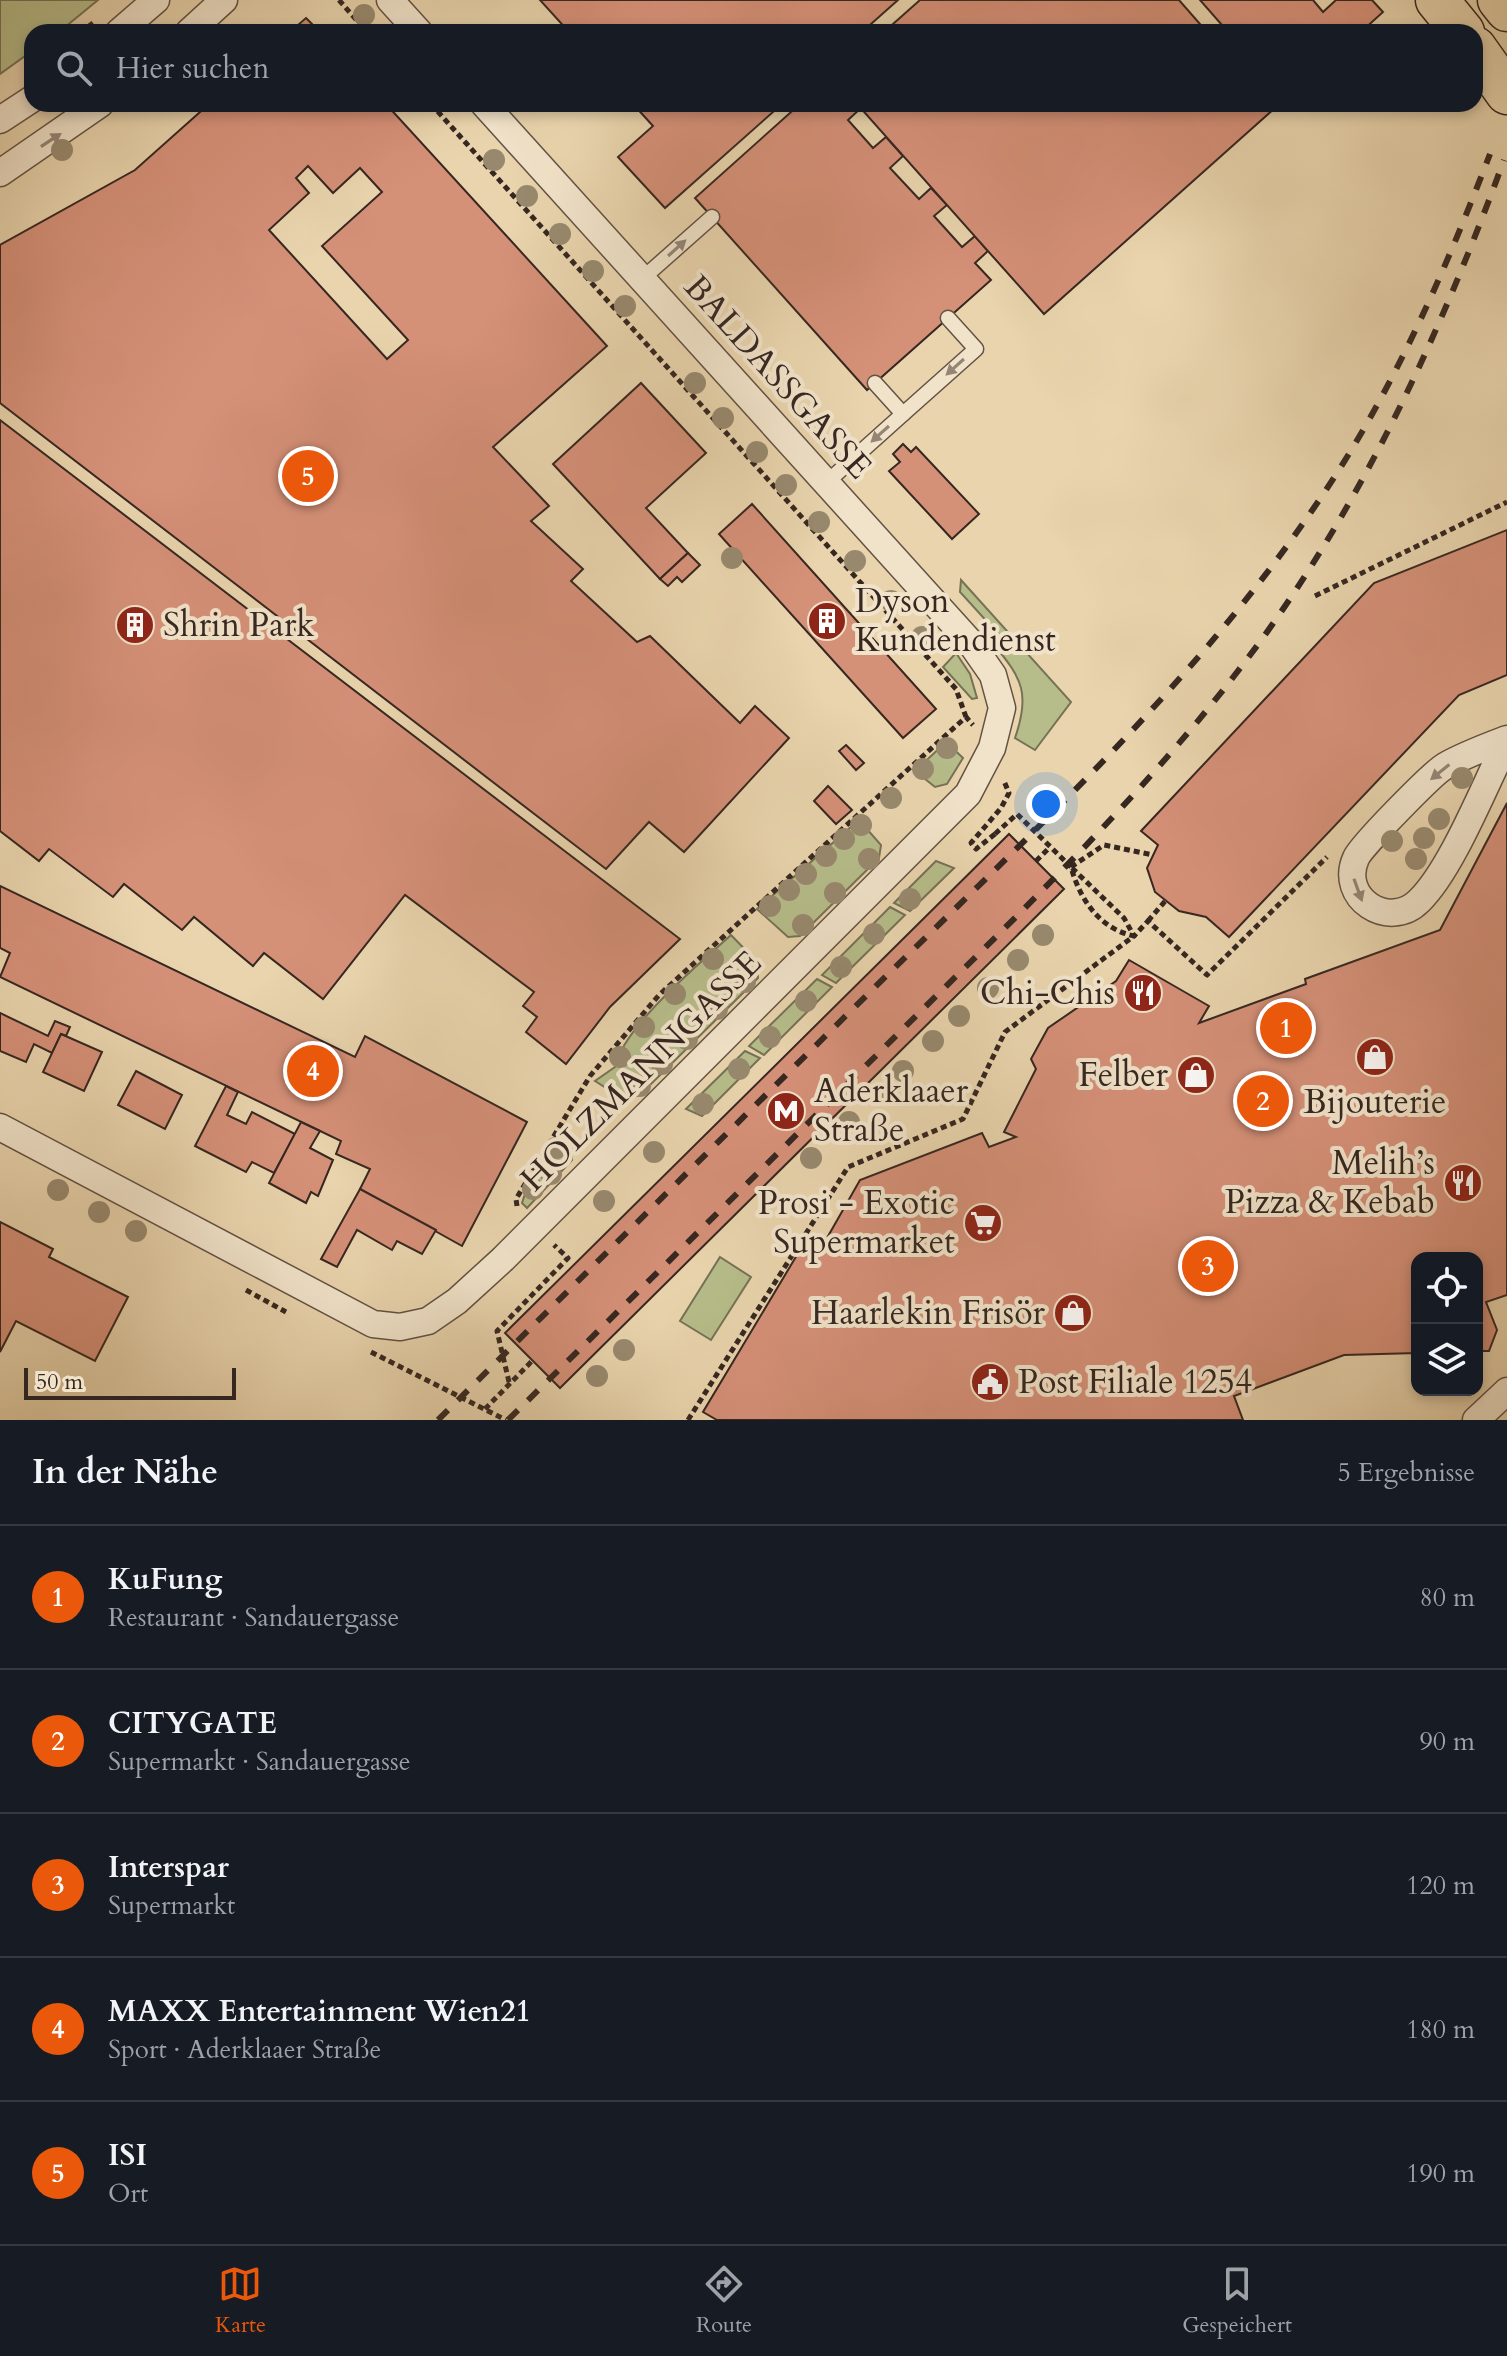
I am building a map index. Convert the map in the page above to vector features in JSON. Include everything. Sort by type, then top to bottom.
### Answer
[{"type":"main road","points":[[1437,0],[1456,24]]},
{"type":"main road","points":[[1499,0],[1507,10]]},
{"type":"main road","points":[[1483,59],[1507,93]]},
{"type":"street","points":[[128,24],[156,0]]},
{"type":"street","points":[[198,24],[224,0]]},
{"type":"street","points":[[390,0],[412,24]]},
{"type":"street","points":[[0,120],[24,104]]},
{"type":"street","points":[[0,173],[88,112]]},
{"type":"street","name":"BALDASSGASSE","points":[[491,112],[970,642],[993,675],[1002,708]]},
{"type":"street","name":"HOLZMANNGASSE","points":[[0,1127],[373,1324],[400,1327],[428,1321],[457,1301],[536,1227],[968,794],[992,748],[1002,708]]},
{"type":"street","points":[[1507,740],[1442,871],[1418,903],[1402,913],[1383,914],[1362,903],[1353,879],[1356,858],[1443,767],[1507,740]]},
{"type":"street","points":[[1476,1420],[1507,1391]]},
{"type":"lane","points":[[642,279],[712,217]]},
{"type":"lane","points":[[826,483],[976,349],[948,318]]},
{"type":"lane","points":[[875,383],[903,414]]},
{"type":"path","points":[[339,0],[360,24]]},
{"type":"path","points":[[438,112],[956,689],[966,717],[992,748],[1009,793],[1001,808],[971,843],[976,849],[984,846],[1017,814],[1124,918],[1134,936]]},
{"type":"path","points":[[1315,596],[1507,502]]},
{"type":"path","points":[[509,1382],[497,1331],[568,1258],[518,1211],[516,1199],[590,1076],[675,979],[966,717]]},
{"type":"path","points":[[1071,867],[1104,845],[1153,855]]},
{"type":"path","points":[[1036,861],[1050,847]]},
{"type":"path","points":[[1148,921],[1207,975],[1330,854]]},
{"type":"path","points":[[1071,867],[1076,886],[1098,917],[1115,932],[1134,936]]},
{"type":"path","points":[[688,1420],[848,1167],[963,1119],[1005,1032],[1134,936],[1166,900]]},
{"type":"path","points":[[485,1409],[532,1361]]},
{"type":"path","points":[[397,1364],[506,1420]]},
{"type":"green space","points":[[0,0],[98,0],[69,24],[24,24],[24,57],[0,74]]},
{"type":"green space","points":[[961,580],[1071,702],[1035,750],[1015,738],[1023,699],[1012,668],[994,645],[1001,637],[960,592]]},
{"type":"green space","points":[[956,653],[970,674],[977,698],[972,699],[943,667]]},
{"type":"green space","points":[[946,742],[963,758],[947,784],[935,787],[915,771]]},
{"type":"green space","points":[[859,820],[881,845],[879,858],[800,936],[788,937],[757,909]]},
{"type":"green space","points":[[936,861],[954,868],[910,911],[894,903]]},
{"type":"green space","points":[[890,907],[905,915],[836,983],[822,975]]},
{"type":"green space","points":[[731,935],[757,962],[758,978],[640,1095],[625,1100],[595,1081],[615,1067],[621,1051],[647,1015]]},
{"type":"green space","points":[[817,979],[832,987],[764,1055],[749,1046]]},
{"type":"green space","points":[[745,1051],[760,1058],[702,1116],[686,1109]]},
{"type":"green space","points":[[561,1130],[572,1142],[572,1160],[527,1208],[522,1203],[525,1194]]},
{"type":"green space","points":[[720,1257],[751,1277],[711,1340],[680,1321]]},
{"type":"building","points":[[540,0],[898,0],[871,24],[562,24]]},
{"type":"building","points":[[920,0],[1179,0],[1200,24],[893,24]]},
{"type":"building","points":[[1200,0],[1313,0],[1323,12],[1336,0],[1372,0],[1383,12],[1370,24],[1221,24]]},
{"type":"building","points":[[200,112],[393,112],[607,346],[493,447],[549,506],[531,521],[583,569],[571,581],[637,642],[650,636],[740,723],[755,706],[789,738],[684,852],[649,822],[606,869],[0,403],[0,245],[135,170]],"holes":[[[308,166],[333,193],[360,168],[382,192],[322,246],[408,340],[387,359],[269,230],[309,193],[296,178]]]},
{"type":"building","points":[[640,112],[773,112],[665,208],[618,157],[653,126]]},
{"type":"building","points":[[791,112],[857,112],[848,120],[873,148],[886,137],[903,156],[890,168],[919,199],[931,188],[947,205],[934,216],[962,247],[975,236],[988,251],[975,263],[991,280],[867,390],[695,198]]},
{"type":"building","points":[[864,112],[1271,112],[1044,314]]},
{"type":"building","points":[[641,383],[706,453],[646,508],[688,553],[660,579],[553,464]]},
{"type":"building","name":"Shrin Park","points":[[0,420],[680,939],[610,1007],[566,1064],[526,1032],[537,1017],[523,1006],[534,992],[405,895],[323,999],[264,953],[253,966],[194,917],[182,930],[124,884],[113,897],[49,849],[39,861],[0,831]]},
{"type":"building","points":[[903,444],[911,452],[916,447],[979,514],[952,539],[889,471],[900,462],[893,454]]},
{"type":"building","name":"Dyson Kundendienst","points":[[752,504],[936,709],[903,738],[719,534]]},
{"type":"building","points":[[1507,530],[1507,675],[1459,695],[1229,937],[1206,917],[1179,911],[1155,892],[1147,868],[1158,845],[1141,831],[1374,583]]},
{"type":"building","points":[[688,553],[700,565],[682,582],[677,577],[668,586],[660,579]]},
{"type":"building","points":[[846,745],[864,763],[856,770],[839,751]]},
{"type":"building","points":[[828,786],[852,810],[836,824],[814,801]]},
{"type":"building","points":[[1507,803],[1507,1295],[1486,1302],[1497,1330],[1489,1351],[1483,1351],[1483,1252],[1411,1252],[1411,1353],[1344,1355],[1234,1396],[1243,1420],[717,1420],[703,1412],[800,1250],[815,1259],[860,1180],[982,1133],[989,1147],[1016,1137],[1004,1132],[1036,1069],[1031,1059],[1048,1028],[1116,981],[1129,960],[1209,1006],[1199,1023],[1306,984],[1305,979],[1440,930]]},
{"type":"building","points":[[1009,834],[1064,889],[560,1388],[505,1333]]},
{"type":"building","points":[[0,886],[355,1057],[365,1036],[527,1122],[462,1246],[360,1189],[370,1169],[336,1154],[341,1141],[0,977],[10,953],[0,948]]},
{"type":"building","points":[[0,1013],[48,1036],[55,1021],[70,1027],[66,1036],[61,1034],[52,1053],[34,1044],[26,1062],[0,1051]]},
{"type":"building","points":[[61,1034],[102,1052],[84,1091],[43,1072]]},
{"type":"building","points":[[136,1071],[182,1095],[165,1129],[118,1105]]},
{"type":"building","points":[[226,1086],[238,1092],[227,1115],[246,1124],[252,1112],[295,1134],[274,1173],[252,1162],[246,1172],[195,1146]]},
{"type":"building","points":[[301,1122],[320,1131],[310,1148],[333,1160],[318,1196],[311,1192],[306,1203],[269,1183]]},
{"type":"building","points":[[360,1189],[436,1230],[422,1254],[397,1241],[392,1250],[357,1230],[337,1267],[321,1259]]},
{"type":"building","points":[[0,1222],[53,1249],[49,1257],[128,1297],[95,1361],[16,1321],[0,1352]]},
{"type":"railway","points":[[438,1420],[1103,762],[1212,641],[1311,512],[1365,427],[1433,293],[1490,154]]},
{"type":"railway","points":[[508,1420],[1055,878],[1141,786],[1224,689],[1300,583],[1369,467],[1428,347],[1504,160]]},
{"type":"place","name":"ISI","points":[[308,476]]},
{"type":"place","name":"Dyson Kundendienst","points":[[827,621]]},
{"type":"place","name":"Shrin Park","points":[[135,625]]},
{"type":"place","name":"Chi-Chis","points":[[1143,993]]},
{"type":"place","name":"KuFung","points":[[1286,1028]]},
{"type":"place","name":"Bijouterie","points":[[1375,1057]]},
{"type":"place","name":"MAXX Entertainment Wien21","points":[[313,1071]]},
{"type":"place","name":"Felber","points":[[1196,1075]]},
{"type":"place","name":"CITYGATE","points":[[1263,1101]]},
{"type":"place","name":"Aderklaaer Straße","points":[[786,1111]]},
{"type":"place","name":"Melih’s Pizza & Kebab","points":[[1463,1183]]},
{"type":"place","name":"Prosi - Exotic Supermarket","points":[[983,1223]]},
{"type":"place","name":"Interspar","points":[[1208,1266]]},
{"type":"place","name":"Haarlekin Frisör","points":[[1073,1313]]},
{"type":"place","name":"Post Filiale 1254","points":[[990,1382]]}]
